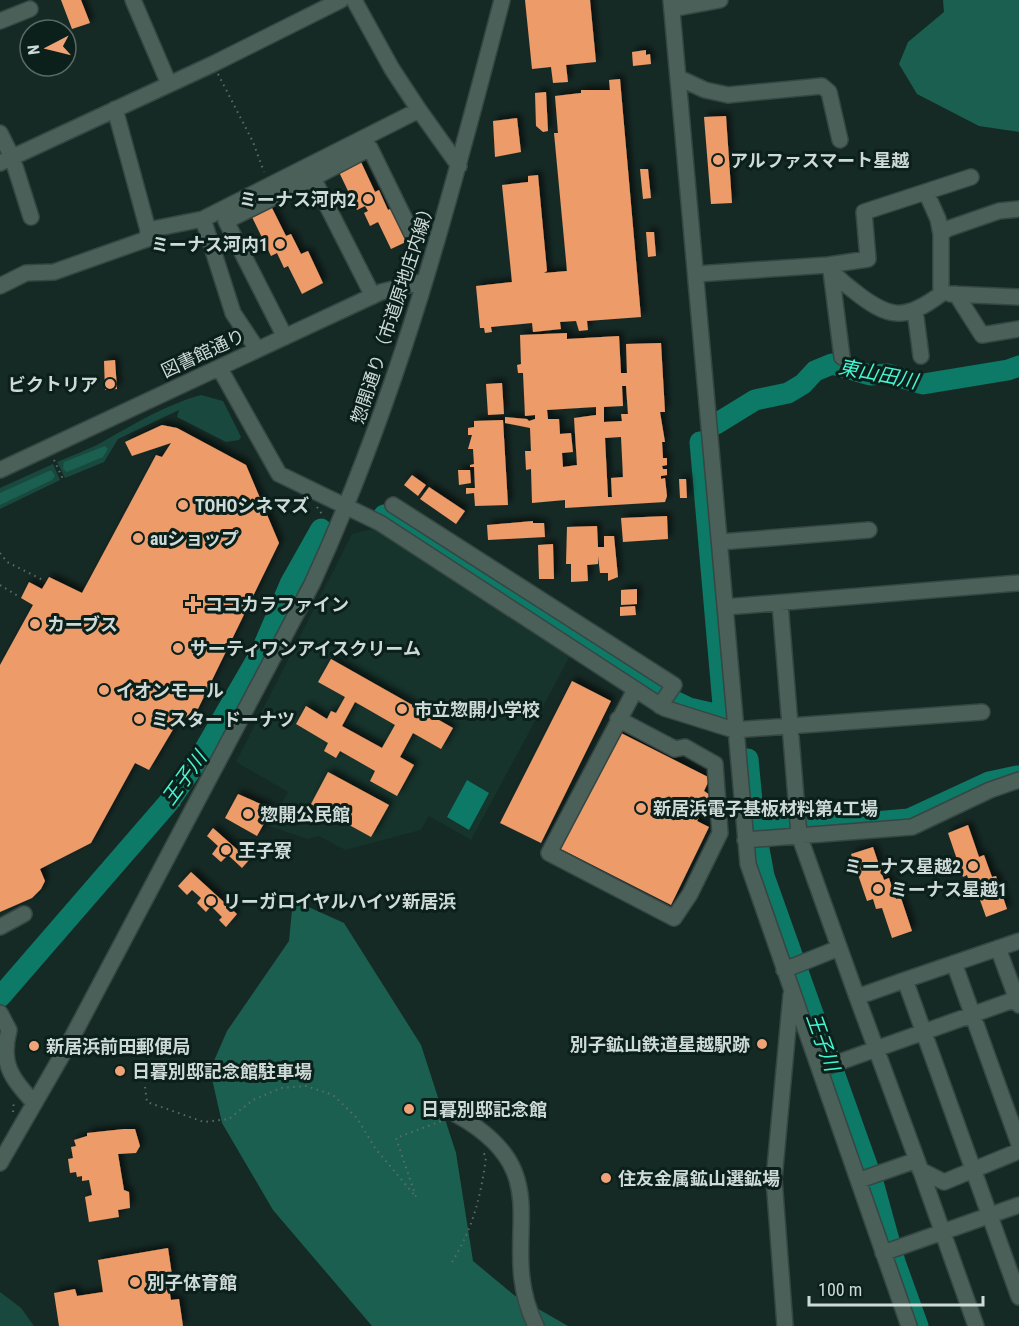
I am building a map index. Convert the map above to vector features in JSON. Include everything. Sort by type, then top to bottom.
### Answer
[{"type":"street","points":[[133,0],[169,84]]},
{"type":"street","points":[[6,160],[213,64],[341,0]]},
{"type":"street","points":[[354,0],[392,69],[459,166]]},
{"type":"street","name":"惣開通り（市道原地庄内線）","points":[[0,1163],[312,584],[380,422],[413,328],[459,166],[502,0]]},
{"type":"street","points":[[720,0],[671,4],[726,607],[734,730],[753,839],[748,864],[812,1049],[888,1251],[909,1326]]},
{"type":"street","points":[[0,21],[30,9]]},
{"type":"street","points":[[679,78],[705,90],[728,95],[822,86],[829,92],[840,140]]},
{"type":"street","points":[[0,286],[26,273],[54,272],[142,243],[147,239],[148,230],[115,109]]},
{"type":"street","points":[[148,230],[203,219],[419,110]]},
{"type":"street","points":[[0,133],[6,160],[31,217]]},
{"type":"street","points":[[285,336],[226,221],[370,148],[414,238]]},
{"type":"street","points":[[696,274],[829,268],[867,259],[864,212],[971,177]]},
{"type":"street","points":[[313,178],[373,296]]},
{"type":"street","points":[[926,192],[938,219],[949,294],[982,335],[1019,329]]},
{"type":"street","points":[[941,234],[947,229],[999,211],[1019,209]]},
{"type":"street","points":[[203,219],[233,313],[257,349]]},
{"type":"street","points":[[829,268],[876,308],[888,313],[915,310],[949,294],[1019,297]]},
{"type":"street","points":[[829,268],[842,357]]},
{"type":"street","name":"図書館通り","points":[[0,470],[373,296],[426,281]]},
{"type":"street","points":[[915,310],[921,356]]},
{"type":"street","points":[[220,369],[279,474],[380,523],[660,705],[734,730],[982,712]]},
{"type":"street","points":[[393,505],[674,685],[660,705]]},
{"type":"street","points":[[720,542],[869,530]]},
{"type":"street","points":[[726,607],[1019,583]]},
{"type":"street","points":[[780,603],[799,830],[875,1049],[976,1326]]},
{"type":"street","points":[[618,719],[675,749],[685,747],[715,764],[720,833],[690,894],[674,918],[549,853],[618,719],[635,690]]},
{"type":"street","points":[[753,839],[799,830],[912,827],[990,790],[1019,780]]},
{"type":"street","points":[[0,927],[24,914]]},
{"type":"street","points":[[857,997],[1019,941]]},
{"type":"street","points":[[786,969],[839,948]]},
{"type":"street","points":[[820,1069],[1018,1001],[998,948]]},
{"type":"street","points":[[954,963],[1019,1144]]},
{"type":"street","points":[[905,980],[1019,1297]]},
{"type":"street","points":[[785,1326],[774,1179],[791,989]]},
{"type":"street","points":[[0,1013],[9,1030],[1,1044],[5,1066],[15,1082],[34,1103]]},
{"type":"street","points":[[785,1053],[793,1048],[812,1049]]},
{"type":"street","points":[[457,1115],[491,1138],[510,1162],[520,1182],[521,1280],[524,1297],[536,1326]]},
{"type":"street","points":[[860,1179],[919,1165],[944,1182],[1019,1151]]},
{"type":"street","points":[[888,1251],[1019,1205]]},
{"type":"path","points":[[213,64],[253,142],[270,186]]},
{"type":"path","points":[[54,460],[63,479]]},
{"type":"path","points":[[0,553],[7,562],[44,580]]},
{"type":"path","points":[[0,585],[18,596]]},
{"type":"path","points":[[166,792],[177,803]]},
{"type":"path","points":[[145,1087],[147,1102],[204,1122],[229,1119],[254,1100],[282,1088],[306,1086],[333,1095],[357,1118],[375,1148],[416,1197],[396,1138],[457,1115]]},
{"type":"path","points":[[10,1091],[14,1100],[12,1115]]},
{"type":"path","points":[[452,1262],[466,1239],[480,1201],[486,1157],[480,1148]]},
{"type":"shaded area","points":[[943,0],[1019,0],[1019,132],[979,126],[917,94],[899,64],[908,42],[944,12]]},
{"type":"shaded area","points":[[201,395],[223,401],[241,437],[239,440],[226,442],[177,417],[179,410],[118,439],[104,462],[65,478],[57,462],[99,444],[163,409]]},
{"type":"shaded area","points":[[105,446],[108,449],[103,457],[67,472],[63,469],[64,462]]},
{"type":"shaded area","points":[[53,464],[60,480],[0,509],[0,488]]},
{"type":"shaded area","points":[[52,471],[55,476],[52,480],[0,505],[0,493]]},
{"type":"shaded area","name":"市立惣開小学校","points":[[376,528],[570,656],[471,840],[429,816],[421,830],[345,850],[319,836],[307,839],[269,826],[288,792],[236,762],[352,534]]},
{"type":"shaded area","points":[[467,780],[489,793],[469,830],[447,817]]},
{"type":"shaded area","points":[[293,900],[344,923],[421,1045],[456,1153],[473,1261],[514,1295],[568,1326],[372,1326],[273,1210],[222,1123],[210,1070],[227,1031],[289,941]]},
{"type":"shaded area","points":[[0,1292],[21,1308],[34,1326],[0,1326]]},
{"type":"building","points":[[61,0],[81,0],[90,23],[78,27],[78,18],[68,18]]},
{"type":"building","points":[[525,0],[590,0],[596,62],[566,65],[568,82],[553,83],[551,67],[532,69]]},
{"type":"building","points":[[646,50],[646,55],[650,54],[651,64],[633,66],[632,52]]},
{"type":"building","points":[[620,79],[641,317],[587,321],[588,330],[579,331],[576,321],[560,322],[561,329],[533,332],[532,323],[491,327],[492,332],[485,333],[484,328],[480,328],[476,286],[512,282],[502,185],[528,182],[528,176],[538,175],[547,271],[544,273],[567,271],[554,133],[558,133],[555,96],[581,93],[581,90],[610,90],[609,80]]},
{"type":"building","points":[[546,92],[548,131],[543,132],[536,126],[535,93]]},
{"type":"building","name":"アルファスマート星越","points":[[726,116],[732,203],[711,204],[704,117]]},
{"type":"building","points":[[517,118],[521,152],[495,157],[493,121]]},
{"type":"building","name":"ミーナス河内2","points":[[361,162],[375,192],[379,190],[388,210],[394,207],[410,240],[391,249],[378,222],[370,226],[364,213],[368,211],[365,206],[357,210],[339,172]]},
{"type":"building","points":[[640,169],[648,169],[651,198],[643,199]]},
{"type":"building","name":"ミーナス河内1","points":[[271,206],[286,236],[291,234],[301,254],[308,251],[323,283],[302,294],[288,266],[284,268],[277,253],[271,256],[251,215]]},
{"type":"building","points":[[646,232],[654,232],[656,256],[648,257]]},
{"type":"building","points":[[567,333],[567,339],[619,336],[621,373],[627,373],[626,344],[661,343],[665,412],[660,412],[665,442],[662,442],[663,458],[667,458],[667,465],[662,466],[663,469],[667,469],[667,475],[661,476],[661,479],[665,478],[667,496],[665,502],[565,508],[565,500],[532,503],[531,469],[526,470],[525,451],[531,451],[530,428],[505,423],[505,417],[529,421],[535,419],[535,415],[525,416],[523,373],[518,373],[517,365],[521,364],[520,335]],"holes":[[[622,386],[626,386],[628,414],[621,414],[622,421],[604,422],[604,407],[623,406]],[[596,407],[596,415],[574,418],[577,465],[563,467],[562,453],[573,452],[571,433],[560,434],[559,419],[548,419],[547,410]],[[621,437],[623,477],[611,478],[612,497],[608,497],[605,438]]]},
{"type":"building","points":[[115,360],[117,389],[105,390],[104,361]]},
{"type":"building","points":[[502,383],[504,414],[488,415],[486,384]]},
{"type":"building","points":[[503,420],[508,505],[475,506],[474,493],[466,494],[466,488],[475,488],[474,467],[470,467],[474,464],[473,449],[468,449],[472,435],[468,435],[468,428],[474,427],[474,421]]},
{"type":"building","name":"イオンモール","points":[[162,425],[177,428],[246,465],[279,543],[195,715],[189,719],[181,716],[149,770],[135,763],[91,843],[40,869],[45,881],[41,889],[32,898],[0,912],[0,665],[33,605],[21,598],[29,582],[42,589],[49,577],[82,593],[156,455],[162,457],[171,443],[132,456],[125,442]]},
{"type":"building","points":[[458,470],[470,470],[471,483],[459,485]]},
{"type":"building","points":[[412,475],[426,485],[418,496],[404,485]]},
{"type":"building","points":[[679,479],[686,479],[687,498],[680,498]]},
{"type":"building","points":[[429,487],[465,511],[456,524],[420,499]]},
{"type":"building","points":[[667,516],[668,539],[623,542],[621,518]]},
{"type":"building","points":[[533,521],[533,523],[544,523],[545,537],[488,540],[487,525]]},
{"type":"building","points":[[597,526],[598,547],[604,547],[604,536],[614,536],[618,577],[608,581],[608,573],[600,573],[598,556],[598,564],[587,565],[588,581],[571,582],[571,564],[566,564],[567,527]]},
{"type":"building","points":[[553,544],[554,579],[539,579],[538,545]]},
{"type":"building","points":[[637,589],[637,604],[621,605],[621,590]]},
{"type":"building","points":[[635,606],[636,615],[620,616],[620,607]]},
{"type":"building","points":[[331,659],[453,728],[441,749],[413,733],[400,757],[414,765],[397,796],[370,781],[375,771],[340,751],[336,758],[324,751],[328,743],[296,724],[306,706],[327,719],[331,711],[336,713],[345,697],[318,682]],"holes":[[[355,702],[395,725],[382,748],[342,726]]]},
{"type":"building","points":[[572,681],[611,701],[541,843],[500,823]]},
{"type":"building","name":"新居浜電子基板材料第4工場","points":[[617,731],[710,778],[704,791],[710,795],[697,821],[709,827],[671,905],[559,848]]},
{"type":"building","points":[[328,772],[389,805],[371,837],[311,804]]},
{"type":"building","name":"惣開公民館","points":[[238,794],[272,809],[257,836],[225,818]]},
{"type":"building","name":"ミーナス星越2","points":[[968,825],[979,857],[984,855],[992,877],[996,876],[1007,909],[986,917],[975,886],[971,887],[967,875],[963,877],[948,833]]},
{"type":"building","name":"王子寮","points":[[213,828],[249,860],[242,868],[228,855],[221,862],[212,854],[218,846],[207,836]]},
{"type":"building","name":"ミーナス星越1","points":[[873,847],[884,880],[889,878],[896,899],[901,898],[912,931],[892,938],[882,908],[876,909],[873,899],[867,901],[851,854]]},
{"type":"building","name":"リーガロイヤルハイツ新居浜","points":[[191,872],[237,914],[226,927],[219,920],[222,917],[211,906],[206,912],[197,903],[201,898],[192,890],[187,895],[178,886]]},
{"type":"building","points":[[135,1129],[140,1146],[136,1153],[118,1154],[124,1190],[129,1192],[130,1208],[118,1210],[119,1217],[89,1222],[85,1197],[92,1195],[89,1180],[82,1181],[82,1176],[77,1177],[76,1172],[70,1173],[68,1159],[73,1158],[71,1147],[76,1146],[74,1140],[87,1136],[87,1133]]},
{"type":"building","name":"別子体育館","points":[[168,1248],[172,1275],[167,1276],[171,1300],[179,1299],[183,1326],[59,1326],[54,1293],[75,1289],[77,1296],[103,1292],[98,1260]]},
{"type":"waterway","name":"東山田川","points":[[716,424],[755,400],[788,393],[803,384],[815,371],[832,364],[870,375],[888,374],[923,384],[1008,370],[1019,366]]},
{"type":"waterway","name":"王子川","points":[[384,515],[389,514],[666,697],[689,708],[724,716],[700,442]]},
{"type":"waterway","name":"王子川","points":[[0,997],[169,802],[202,754],[261,652],[290,584],[321,529]]},
{"type":"waterway","name":"王子川","points":[[742,759],[748,759],[754,822],[764,876],[873,1182],[895,1262],[918,1326]]},
{"type":"waterway","points":[[754,822],[793,829],[909,819],[989,782],[1017,776]]},
{"type":"place","name":"アルファスマート星越","points":[[718,160]]},
{"type":"place","name":"ミーナス河内2","points":[[368,199]]},
{"type":"place","name":"ミーナス河内1","points":[[280,244]]},
{"type":"place","name":"ビクトリア","points":[[110,384]]},
{"type":"place","name":"TOHOシネマズ","points":[[183,505]]},
{"type":"place","name":"auショップ","points":[[138,538]]},
{"type":"place","name":"ココカラファイン","points":[[193,604]]},
{"type":"place","name":"カーブス","points":[[35,624]]},
{"type":"place","name":"サーティワンアイスクリーム","points":[[178,648]]},
{"type":"place","name":"イオンモール","points":[[104,690]]},
{"type":"place","name":"市立惣開小学校","points":[[402,709]]},
{"type":"place","name":"ミスタードーナツ","points":[[139,719]]},
{"type":"place","name":"新居浜電子基板材料第4工場","points":[[641,808]]},
{"type":"place","name":"惣開公民館","points":[[248,814]]},
{"type":"place","name":"王子寮","points":[[226,850]]},
{"type":"place","name":"ミーナス星越2","points":[[973,866]]},
{"type":"place","name":"ミーナス星越1","points":[[878,889]]},
{"type":"place","name":"リーガロイヤルハイツ新居浜","points":[[211,901]]},
{"type":"place","name":"別子鉱山鉄道星越駅跡","points":[[762,1044]]},
{"type":"place","name":"新居浜前田郵便局","points":[[34,1046]]},
{"type":"place","name":"日暮別邸記念館駐車場","points":[[120,1071]]},
{"type":"place","name":"日暮別邸記念館","points":[[409,1109]]},
{"type":"place","name":"住友金属鉱山選鉱場","points":[[606,1178]]},
{"type":"place","name":"別子体育館","points":[[135,1282]]}]
